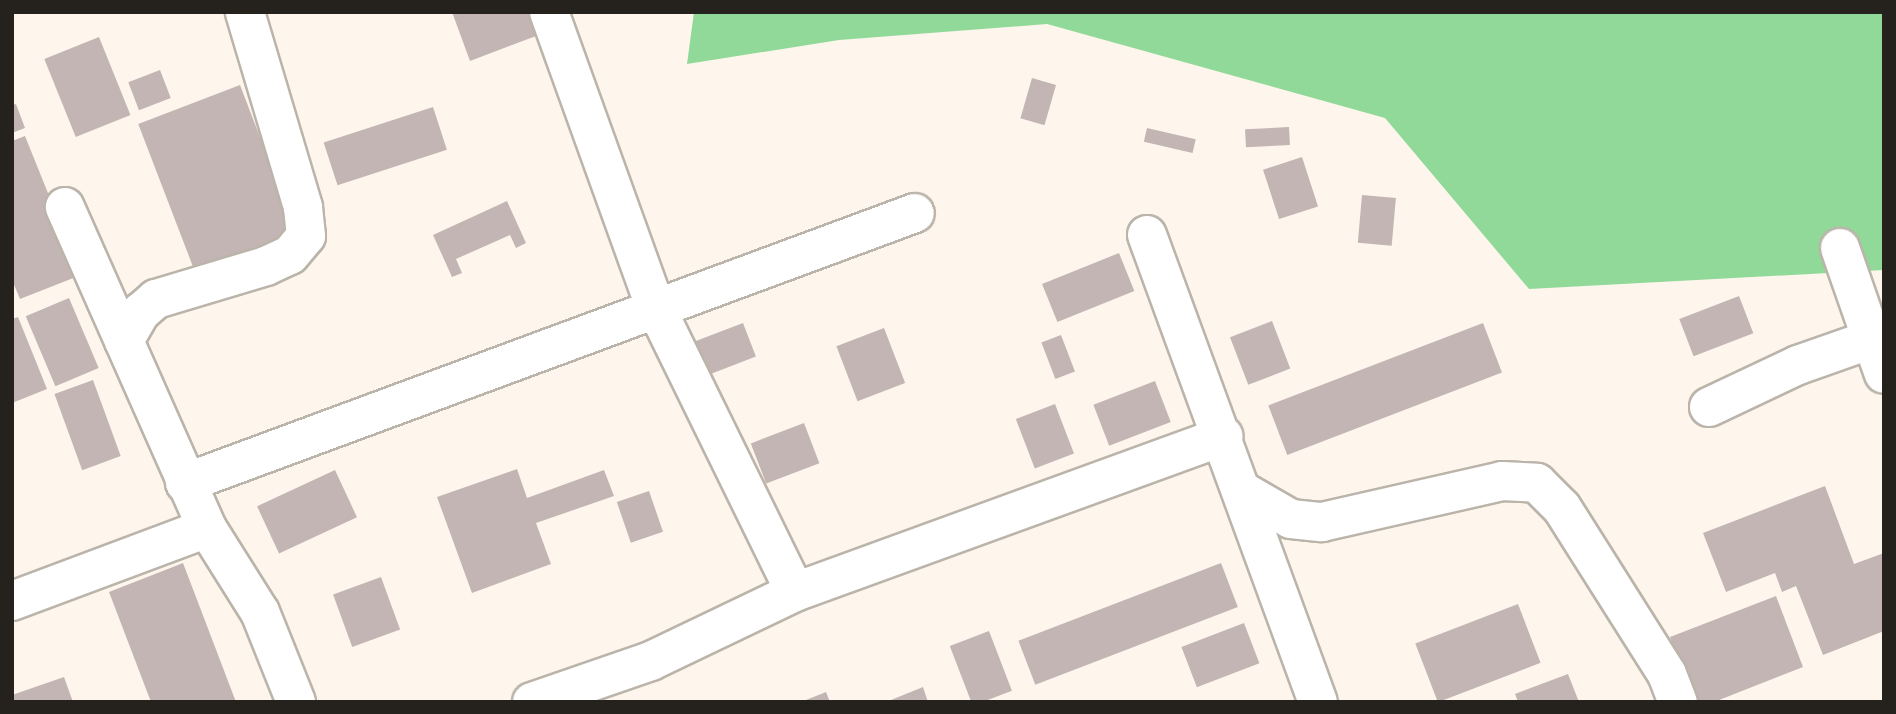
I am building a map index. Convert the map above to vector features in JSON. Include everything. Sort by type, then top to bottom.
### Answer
[{"type":"street","points":[[124,341],[141,312],[156,299],[266,266],[290,255],[306,236],[303,208],[245,12]]},
{"type":"street","points":[[549,12],[655,306],[795,592]]},
{"type":"street","points":[[65,207],[186,483],[207,528],[260,612],[296,702]]},
{"type":"street","points":[[186,483],[655,306],[915,213]]},
{"type":"street","points":[[1147,234],[1224,436],[1318,702]]},
{"type":"street","points":[[1709,407],[1798,365],[1878,356],[1840,248]]},
{"type":"street","points":[[533,702],[651,661],[795,592],[1224,436]]},
{"type":"street","points":[[1244,492],[1291,519],[1322,522],[1502,481],[1537,483],[1562,508],[1667,674],[1678,702]]},
{"type":"street","points":[[12,601],[207,528]]},
{"type":"green space","points":[[694,12],[1884,12],[1884,270],[1529,289],[1385,118],[1047,24],[839,40],[687,64]]},
{"type":"building","points":[[452,12],[527,12],[536,36],[470,61]]},
{"type":"building","points":[[99,37],[130,115],[76,137],[44,59]]},
{"type":"building","points":[[160,70],[171,98],[139,110],[128,82]]},
{"type":"building","points":[[1032,78],[1056,85],[1044,125],[1020,118]]},
{"type":"building","points":[[240,85],[299,238],[197,277],[138,124]]},
{"type":"building","points":[[16,104],[25,128],[12,133],[12,105]]},
{"type":"building","points":[[433,107],[447,150],[338,185],[324,143]]},
{"type":"building","points":[[1289,127],[1290,145],[1246,147],[1245,129]]},
{"type":"building","points":[[1147,128],[1196,139],[1193,153],[1144,142]]},
{"type":"building","points":[[25,136],[81,275],[20,299],[12,280],[12,141]]},
{"type":"building","points":[[1302,157],[1318,206],[1279,219],[1263,170]]},
{"type":"building","points":[[1362,195],[1396,198],[1392,246],[1358,243]]},
{"type":"building","points":[[507,201],[526,243],[516,248],[510,235],[456,259],[462,273],[452,277],[433,235]]},
{"type":"building","points":[[1119,253],[1134,291],[1057,322],[1042,284]]},
{"type":"building","points":[[1739,296],[1753,333],[1694,356],[1679,319]]},
{"type":"building","points":[[69,298],[99,368],[55,386],[26,316]]},
{"type":"building","points":[[18,317],[47,389],[12,403],[12,319]]},
{"type":"building","points":[[1272,321],[1290,369],[1248,385],[1230,337]]},
{"type":"building","points":[[743,323],[756,357],[699,378],[686,345]]},
{"type":"building","points":[[1483,323],[1502,372],[1287,455],[1268,405]]},
{"type":"building","points":[[884,328],[905,383],[858,401],[836,346]]},
{"type":"building","points":[[1061,335],[1075,371],[1055,379],[1041,343]]},
{"type":"building","points":[[93,380],[121,456],[82,470],[54,394]]},
{"type":"building","points":[[1155,381],[1171,422],[1109,446],[1093,405]]},
{"type":"building","points":[[1055,404],[1074,453],[1035,469],[1016,419]]},
{"type":"building","points":[[804,423],[819,463],[766,484],[751,443]]},
{"type":"building","points":[[517,469],[527,498],[604,470],[614,496],[536,523],[551,564],[472,593],[437,497]]},
{"type":"building","points":[[335,470],[357,517],[279,553],[257,506]]},
{"type":"building","points":[[1825,486],[1854,564],[1884,553],[1884,631],[1823,655],[1796,586],[1782,592],[1775,573],[1726,592],[1703,533]]},
{"type":"building","points":[[649,491],[663,532],[631,543],[617,502]]},
{"type":"building","points":[[183,563],[236,702],[151,702],[109,592]]},
{"type":"building","points":[[1221,563],[1238,607],[1035,685],[1018,641]]},
{"type":"building","points":[[381,577],[400,630],[352,647],[333,594]]},
{"type":"building","points":[[1776,596],[1803,667],[1714,702],[1694,702],[1670,637]]},
{"type":"building","points":[[1518,604],[1541,663],[1438,702],[1415,643]]},
{"type":"building","points":[[1244,623],[1259,663],[1197,687],[1181,647]]},
{"type":"building","points":[[989,631],[1012,691],[983,702],[971,702],[950,646]]},
{"type":"building","points":[[1568,674],[1579,702],[1518,702],[1515,694]]},
{"type":"building","points":[[64,677],[73,702],[12,702],[12,695]]},
{"type":"building","points":[[923,687],[928,702],[886,702]]},
{"type":"building","points":[[826,692],[830,702],[801,702]]}]
